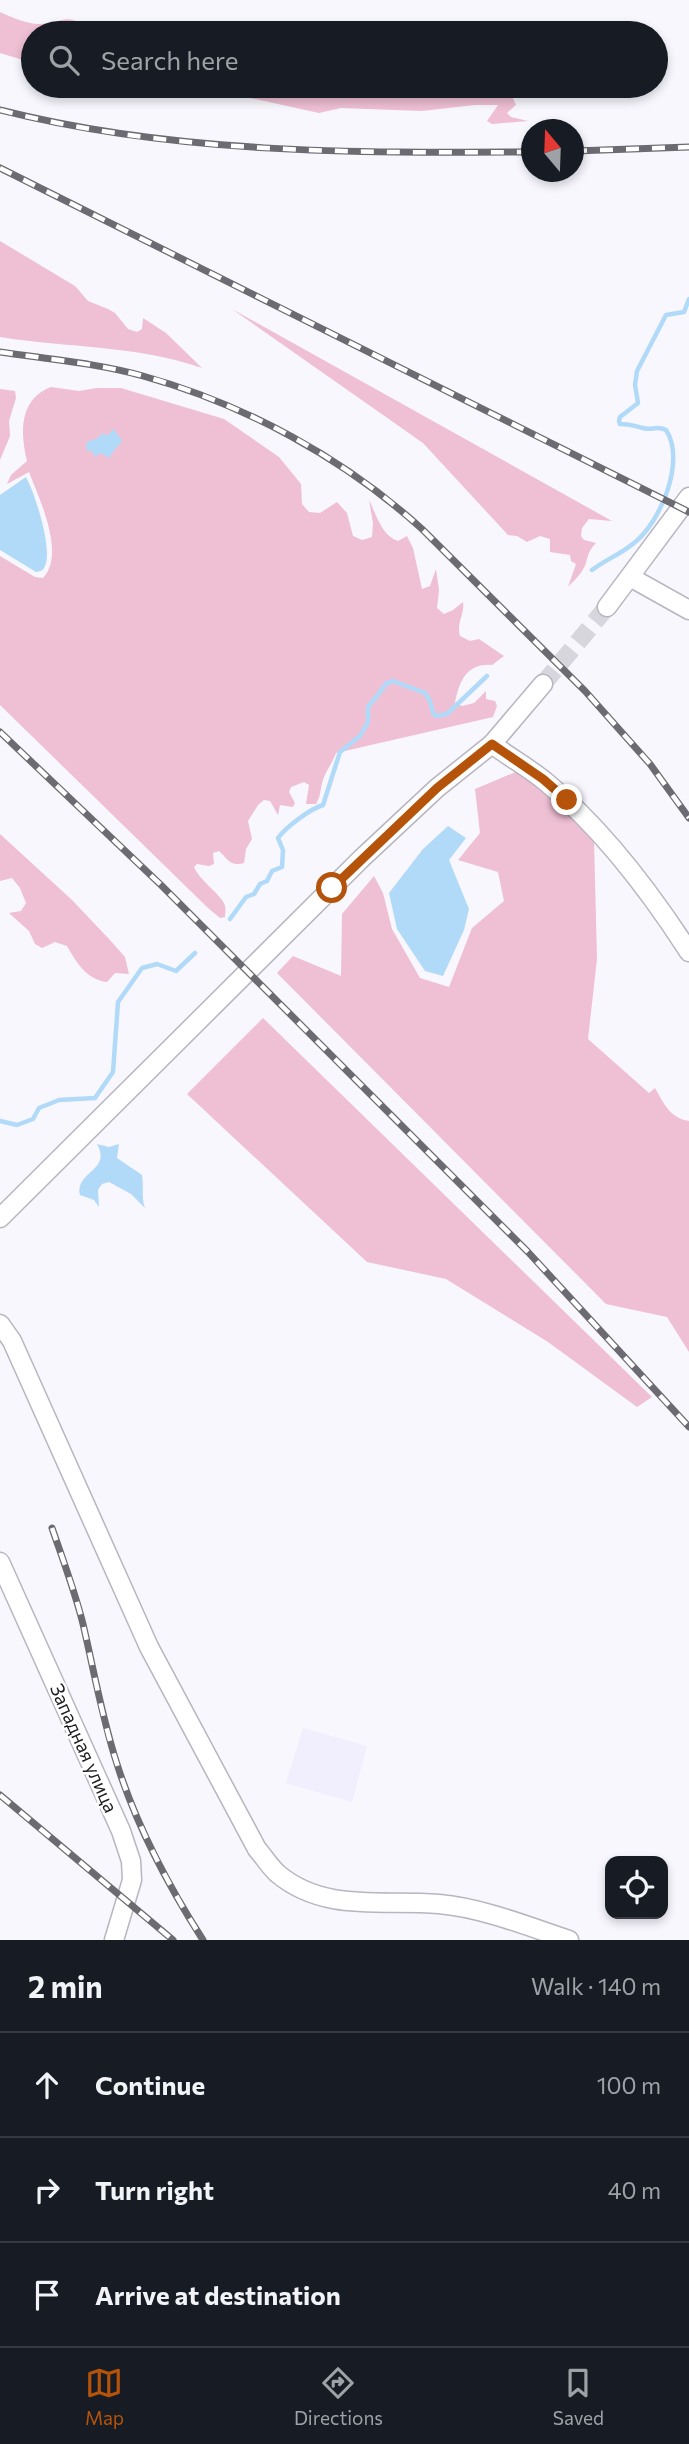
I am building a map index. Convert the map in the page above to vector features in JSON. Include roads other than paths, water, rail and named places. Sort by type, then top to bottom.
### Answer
[{"type":"street","points":[[607,607],[689,497]]},
{"type":"street","points":[[630,578],[689,610]]},
{"type":"street","points":[[0,1219],[362,858],[437,788],[492,744],[543,684]]},
{"type":"street","points":[[492,744],[543,779],[589,822],[638,879],[689,952]]},
{"type":"street","points":[[0,1324],[12,1341],[149,1647],[257,1849],[275,1872],[292,1884],[332,1900],[439,1904],[470,1909],[569,1940]]},
{"type":"street","name":"Западная улица","points":[[0,1562],[129,1853],[132,1880],[114,1940]]},
{"type":"water","points":[[113,429],[122,440],[109,458],[101,453],[95,457],[92,451],[87,451],[86,442],[103,433],[107,436]]},
{"type":"water","points":[[26,477],[38,508],[47,548],[45,566],[36,572],[0,550],[0,495]]},
{"type":"water","points":[[448,826],[466,838],[449,860],[469,909],[464,930],[443,976],[425,971],[397,929],[389,893],[423,849]]},
{"type":"water","points":[[97,1144],[109,1147],[119,1144],[117,1158],[142,1175],[145,1208],[131,1194],[109,1182],[102,1184],[98,1190],[99,1207],[94,1200],[80,1195],[83,1181],[100,1160]]},
{"type":"waterway","points":[[592,570],[629,547],[644,533],[668,490],[673,457],[666,430],[646,429],[620,424],[619,421],[620,417],[638,403],[635,385],[637,371],[666,315],[684,312],[689,299]]},
{"type":"waterway","points":[[230,919],[246,897],[254,894],[260,884],[267,881],[272,871],[282,867],[283,850],[278,838],[299,819],[323,805],[340,752],[360,736],[368,722],[368,707],[387,683],[393,681],[425,693],[436,716],[447,714],[487,676]]},
{"type":"waterway","points":[[0,1121],[17,1125],[33,1119],[39,1108],[59,1100],[95,1098],[113,1072],[118,1002],[142,968],[157,964],[176,971],[195,953]]},
{"type":"tunnel","points":[[543,684],[607,607]]},
{"type":"railway","points":[[0,110],[66,124],[198,143],[331,151],[521,152]]},
{"type":"railway","points":[[584,151],[689,147]]},
{"type":"railway","points":[[0,168],[689,512]]},
{"type":"railway","points":[[0,352],[107,368],[181,388],[291,436],[360,479],[422,529],[585,691],[650,764],[689,818]]},
{"type":"railway","points":[[0,732],[161,885],[528,1252],[689,1427]]},
{"type":"railway","points":[[52,1528],[80,1612],[107,1729],[125,1787],[154,1855],[203,1940]]},
{"type":"railway","points":[[0,1795],[173,1940]]}]
